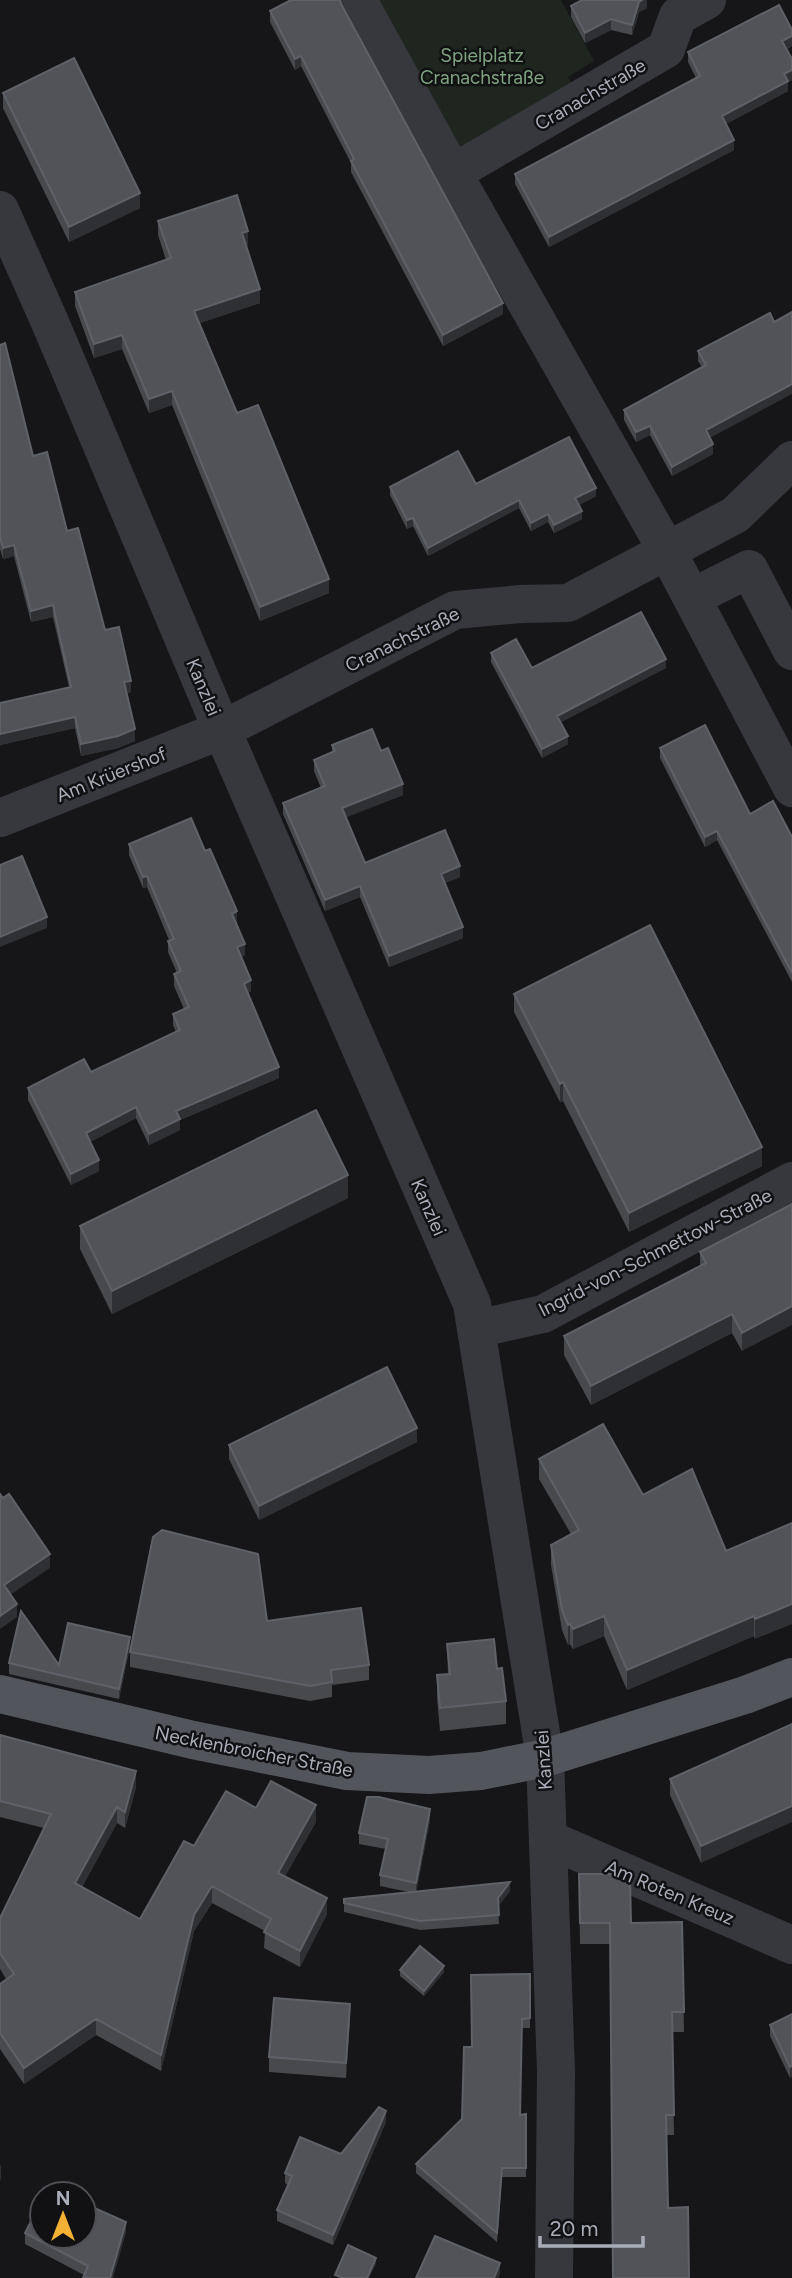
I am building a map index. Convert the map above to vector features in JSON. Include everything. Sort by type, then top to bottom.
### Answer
[{"type":"main road","name":"Necklenbroicher Straße","points":[[0,1695],[193,1740],[347,1771],[429,1775],[481,1771],[545,1758],[745,1695],[792,1677]]},
{"type":"street","name":"Cranachstraße","points":[[453,173],[666,50],[678,16],[708,0]]},
{"type":"street","points":[[360,4],[693,597],[792,788]]},
{"type":"street","name":"Kanzlei","points":[[0,210],[471,1304],[545,1758],[556,2072],[554,2278]]},
{"type":"street","name":"Cranachstraße","points":[[222,730],[455,610],[568,603],[736,515],[792,460]]},
{"type":"street","points":[[693,597],[749,569],[792,651]]},
{"type":"street","name":"Am Krüershof","points":[[0,818],[222,730]]},
{"type":"street","name":"Ingrid-von-Schmettow-Straße","points":[[476,1329],[543,1314],[792,1181]]},
{"type":"street","name":"Am Roten Kreuz","points":[[548,1839],[792,1945]]},
{"type":"green space","name":"Spielplatz Cranachstraße","points":[[371,0],[561,0],[594,61],[568,77],[575,90],[461,164]]},
{"type":"building","points":[[291,0],[340,0],[503,303],[443,335],[351,161],[354,159],[301,56],[295,59],[270,11]]},
{"type":"building","points":[[582,0],[642,0],[632,25],[611,19],[585,33],[571,6]]},
{"type":"building","points":[[779,5],[792,30],[792,36],[782,41],[792,59],[792,70],[784,74],[788,81],[722,116],[734,140],[549,237],[515,174],[700,76],[688,52]]},
{"type":"building","points":[[74,58],[140,193],[69,227],[3,93]]},
{"type":"building","points":[[237,195],[248,231],[242,233],[260,289],[194,311],[237,413],[258,405],[329,579],[260,607],[172,391],[149,399],[122,335],[94,344],[75,292],[171,258],[158,221]]},
{"type":"building","points":[[792,312],[792,384],[706,430],[713,444],[672,467],[650,426],[636,432],[624,410],[706,365],[698,351],[770,313],[774,322]]},
{"type":"building","points":[[5,343],[33,456],[47,452],[67,531],[78,528],[105,630],[119,627],[131,681],[124,682],[135,729],[118,736],[81,744],[75,717],[0,734],[0,703],[71,687],[53,605],[31,611],[14,545],[3,548],[0,537],[0,345]]},
{"type":"building","points":[[569,437],[596,488],[575,498],[582,511],[554,525],[548,514],[531,523],[519,500],[428,548],[413,518],[407,520],[390,487],[458,451],[476,484]]},
{"type":"building","points":[[641,612],[666,659],[557,716],[568,736],[542,749],[491,653],[516,639],[532,668]]},
{"type":"building","points":[[705,725],[750,814],[773,801],[792,837],[792,973],[717,831],[705,837],[660,748]]},
{"type":"building","points":[[372,729],[381,751],[388,748],[403,784],[342,808],[365,863],[445,830],[460,866],[441,874],[463,927],[389,956],[360,886],[325,900],[283,803],[325,786],[314,760],[335,751],[332,745]]},
{"type":"building","points":[[191,818],[205,851],[210,849],[237,911],[232,914],[245,944],[237,947],[251,980],[244,984],[279,1067],[176,1111],[180,1119],[149,1134],[136,1107],[86,1133],[99,1160],[71,1174],[28,1088],[84,1059],[91,1072],[180,1030],[173,1014],[189,1007],[174,974],[181,971],[168,941],[174,939],[147,876],[143,877],[129,844]]},
{"type":"building","points":[[22,856],[47,917],[0,937],[0,865]]},
{"type":"building","points":[[650,925],[762,1147],[629,1213],[563,1082],[560,1084],[514,994]]},
{"type":"building","points":[[316,1110],[348,1175],[112,1291],[80,1226]]},
{"type":"building","points":[[792,1204],[792,1306],[742,1333],[732,1314],[591,1386],[564,1336],[706,1263],[700,1252]]},
{"type":"building","points":[[387,1367],[417,1428],[259,1506],[229,1445]]},
{"type":"building","points":[[603,1424],[643,1495],[692,1469],[726,1551],[792,1523],[792,1604],[755,1619],[754,1616],[627,1670],[604,1616],[573,1629],[568,1625],[562,1610],[551,1545],[579,1530],[539,1459]]},
{"type":"building","points":[[0,1494],[3,1498],[9,1494],[50,1554],[4,1585],[17,1604],[0,1616]]},
{"type":"building","points":[[162,1530],[258,1554],[267,1621],[361,1608],[369,1665],[331,1670],[332,1682],[310,1686],[130,1652],[153,1537]]},
{"type":"building","points":[[21,1611],[59,1665],[68,1623],[130,1637],[119,1689],[9,1663]]},
{"type":"building","points":[[494,1639],[497,1669],[502,1668],[506,1701],[440,1708],[437,1675],[450,1674],[447,1644]]},
{"type":"building","points":[[792,1724],[792,1806],[701,1846],[670,1779]]},
{"type":"building","points":[[0,1735],[136,1771],[125,1812],[117,1807],[75,1883],[140,1919],[184,1841],[194,1846],[226,1791],[256,1808],[271,1781],[316,1805],[278,1873],[327,1898],[300,1951],[264,1932],[271,1919],[212,1886],[194,1915],[161,2055],[96,2019],[24,2068],[0,2033],[0,1984],[14,1974],[0,1953],[0,1918],[51,1814],[0,1801]]},
{"type":"building","points":[[367,1797],[379,1797],[430,1809],[416,1883],[380,1875],[388,1839],[359,1833]]},
{"type":"building","points":[[579,1874],[620,1874],[630,1878],[631,1923],[682,1922],[684,2012],[672,2012],[674,2115],[666,2115],[668,2208],[688,2207],[689,2278],[613,2278],[610,1923],[580,1923]]},
{"type":"building","points":[[510,1882],[498,1898],[499,1915],[420,1921],[344,1903],[344,1899]]},
{"type":"building","points":[[420,1946],[444,1966],[424,1991],[400,1970]]},
{"type":"building","points":[[530,1974],[530,2018],[522,2019],[520,2115],[526,2114],[526,2168],[502,2168],[497,2233],[416,2164],[462,2119],[464,2047],[472,2047],[471,1975]]},
{"type":"building","points":[[274,1998],[350,2004],[346,2063],[269,2057]]},
{"type":"building","points":[[792,2014],[792,2066],[790,2067],[770,2025]]},
{"type":"building","points":[[379,2107],[386,2111],[333,2235],[277,2210],[292,2176],[285,2173],[300,2137],[341,2154]]},
{"type":"building","points":[[98,2210],[126,2222],[110,2278],[83,2278],[88,2266],[57,2250],[98,2250]]},
{"type":"building","points":[[435,2236],[500,2263],[494,2278],[416,2278]]},
{"type":"building","points":[[348,2245],[376,2258],[367,2278],[343,2278],[335,2275]]}]
